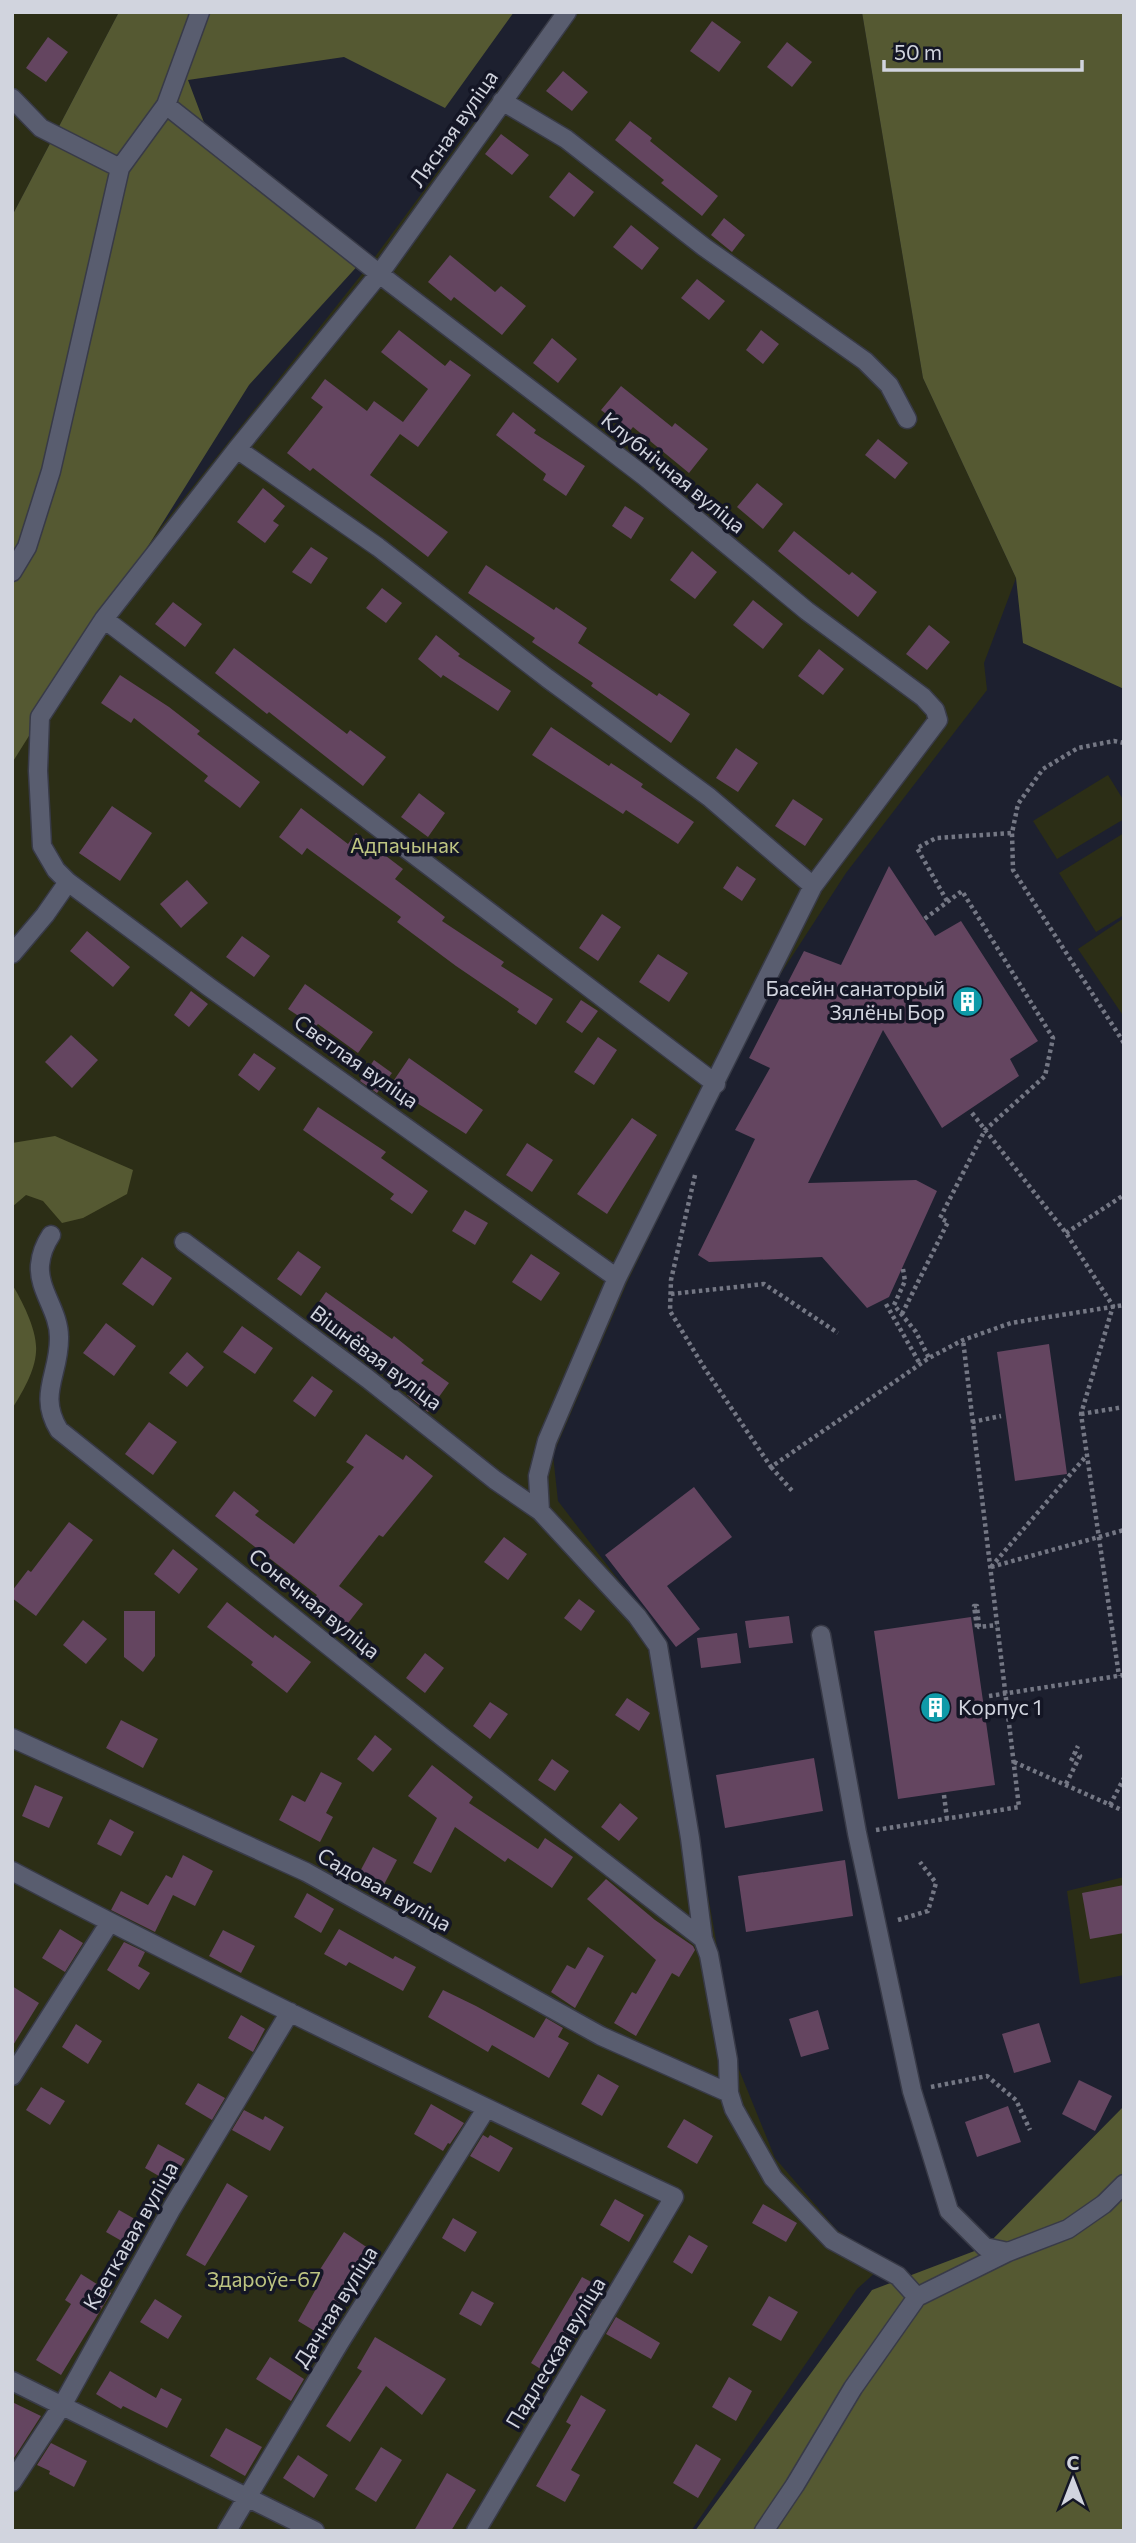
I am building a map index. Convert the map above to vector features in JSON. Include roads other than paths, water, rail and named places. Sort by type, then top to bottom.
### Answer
[{"type":"street","points":[[12,572],[27,547],[51,471],[120,168],[166,105],[200,12]]},
{"type":"street","name":"Лясная вуліца","points":[[104,619],[380,273],[567,12]]},
{"type":"street","points":[[12,98],[40,128],[120,168]]},
{"type":"street","points":[[502,101],[566,139],[704,247],[865,361],[889,385],[907,419]]},
{"type":"street","name":"Клубнічная вуліца","points":[[166,105],[644,476],[807,611],[923,697],[935,710],[939,720],[813,886]]},
{"type":"street","points":[[237,449],[378,547],[547,678],[709,797],[813,886],[617,1278],[547,1441],[538,1476],[540,1511]]},
{"type":"street","points":[[104,619],[716,1084]]},
{"type":"street","name":"Светлая вуліца","points":[[104,619],[40,717],[38,771],[41,846],[56,870],[68,882],[209,987],[617,1278]]},
{"type":"street","points":[[12,954],[46,915],[68,882]]},
{"type":"street","name":"Сонечная вуліца","points":[[51,1235],[44,1247],[40,1266],[44,1289],[56,1316],[60,1336],[48,1396],[49,1414],[59,1430],[446,1739],[703,1939]]},
{"type":"street","name":"Вішнёвая вуліца","points":[[184,1242],[368,1380],[495,1480],[540,1511],[637,1616],[658,1646],[690,1838],[703,1939],[709,1955],[728,2060],[729,2093]]},
{"type":"street","points":[[821,1635],[858,1833],[912,2091],[949,2211],[985,2247],[1009,2252]]},
{"type":"street","name":"Садовая вуліца","points":[[12,1738],[306,1872],[601,2036],[729,2093]]},
{"type":"street","points":[[12,1871],[486,2109]]},
{"type":"street","points":[[12,2076],[110,1922]]},
{"type":"street","name":"Кветкавая вуліца","points":[[12,2482],[62,2404],[172,2208],[290,2012]]},
{"type":"street","points":[[729,2093],[734,2109],[773,2178],[832,2240],[898,2276],[917,2297]]},
{"type":"street","name":"Падлеская вуліца","points":[[476,2531],[674,2197],[486,2109]]},
{"type":"street","name":"Дачная вуліца","points":[[227,2531],[340,2342],[486,2109]]},
{"type":"street","points":[[764,2531],[853,2388],[917,2297],[1009,2252],[1068,2229],[1104,2204],[1124,2184]]},
{"type":"street","points":[[12,2381],[315,2531]]},
{"type":"place","name":"Басейн санаторый Зялёны Бор","points":[[968,1001]]},
{"type":"place","name":"Корпус 1","points":[[935,1708]]},
{"type":"park label","name":"Адпачынак","points":[[405,846]]},
{"type":"park label","name":"Здароўе-67","points":[[264,2280]]}]
